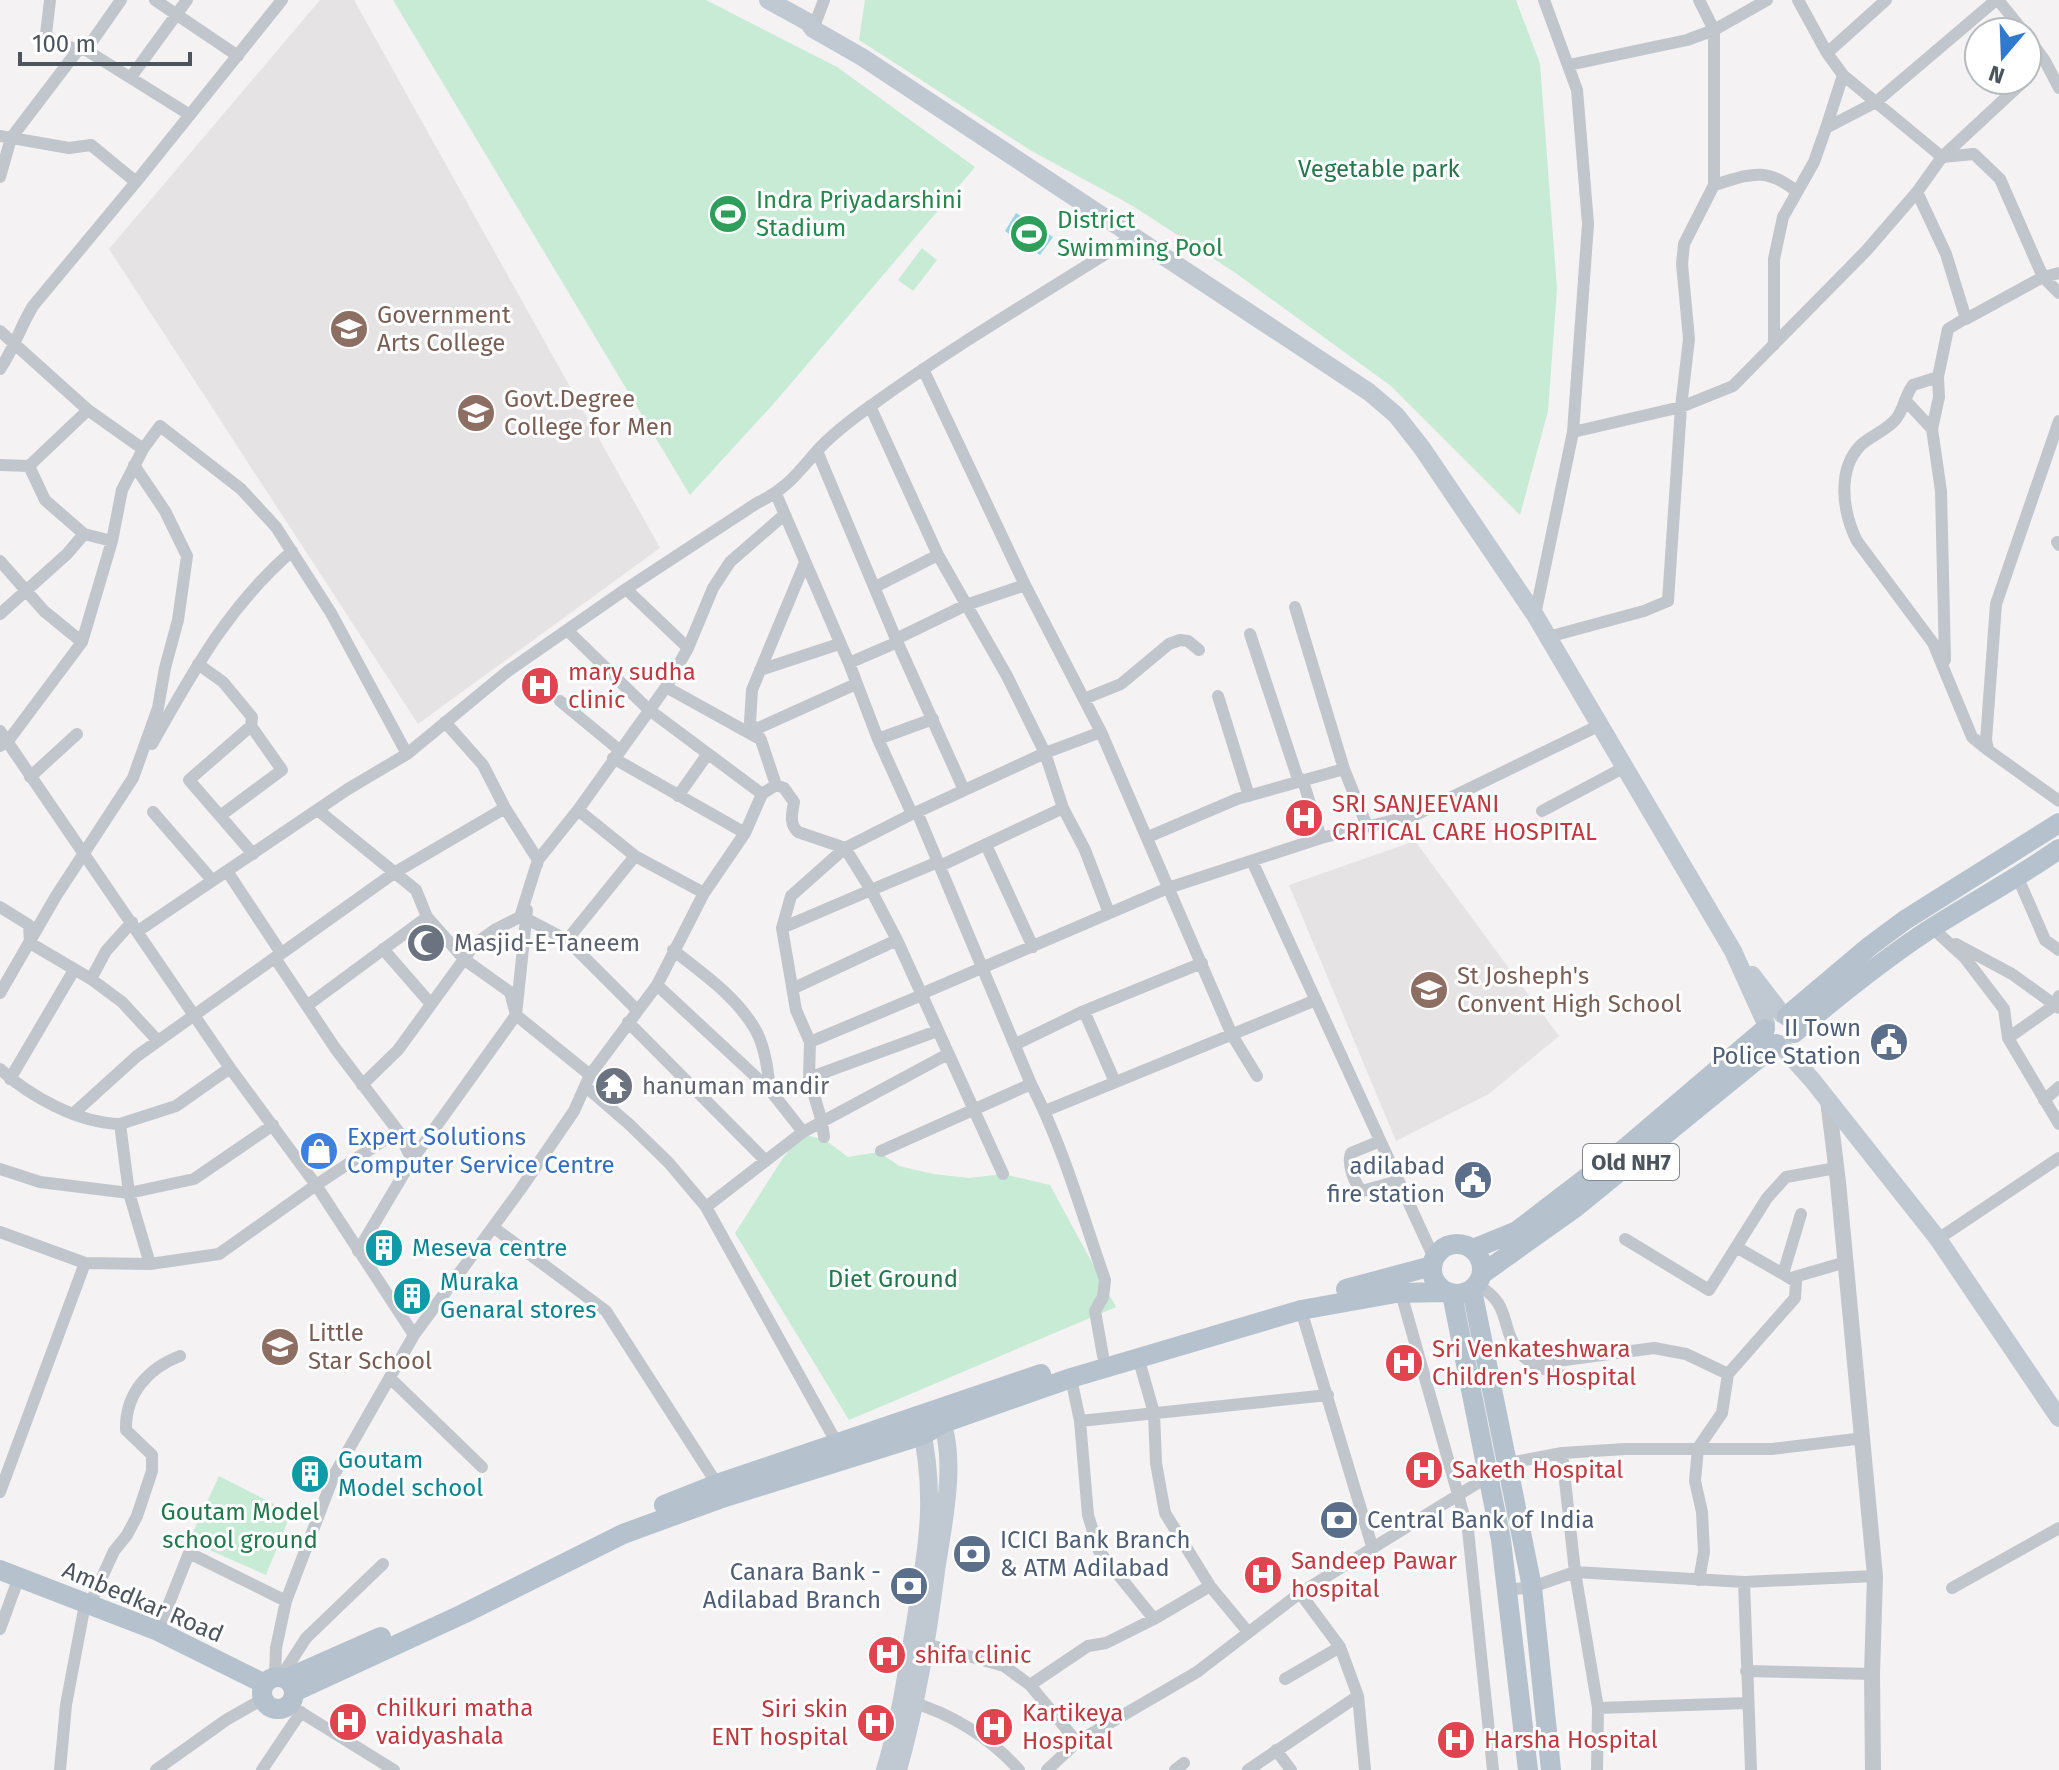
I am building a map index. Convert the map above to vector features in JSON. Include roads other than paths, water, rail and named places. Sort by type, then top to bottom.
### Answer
[{"type":"main road","points":[[768,0],[808,22],[813,29],[862,57],[1134,236],[1369,392],[1396,415],[1422,448],[1535,615],[1813,1081],[1938,1239],[2059,1418]]},
{"type":"main road","name":"Old NH7","points":[[1466,1287],[1576,1207],[1780,1030],[1870,946],[1905,920],[2059,823]]},
{"type":"main road","name":"Old NH7","points":[[1433,1262],[1444,1247],[1451,1244],[1473,1249],[1517,1231],[1780,1030],[1934,933],[2059,849]]},
{"type":"main road","points":[[1473,1249],[1481,1260],[1466,1287],[1489,1476],[1501,1540],[1528,1770]]},
{"type":"main road","points":[[282,1691],[463,1614],[623,1534],[1103,1356],[1433,1262],[1435,1281],[1466,1287]]},
{"type":"main road","points":[[930,1421],[1301,1310],[1401,1293],[1466,1287]]},
{"type":"main road","points":[[1466,1287],[1509,1463],[1532,1587],[1551,1770]]},
{"type":"main road","points":[[885,1770],[926,1644],[948,1490],[930,1421]]},
{"type":"main road","points":[[898,1770],[931,1519],[928,1464],[930,1421]]},
{"type":"main road","points":[[282,1691],[618,1524],[717,1484],[841,1452]]},
{"type":"main road","name":"Ambedkar Road","points":[[9,1574],[158,1631],[282,1691]]},
{"type":"street","points":[[50,0],[46,34],[55,42],[82,50],[190,115]]},
{"type":"street","points":[[0,177],[5,137],[82,50],[121,0]]},
{"type":"street","points":[[155,0],[238,56]]},
{"type":"street","points":[[131,77],[187,0]]},
{"type":"street","points":[[0,369],[16,345],[21,327],[33,306],[282,0]]},
{"type":"street","points":[[813,29],[824,0]]},
{"type":"street","points":[[1535,615],[1573,432],[1588,224],[1577,90],[1544,0]]},
{"type":"street","points":[[1548,637],[1644,611],[1668,601],[1681,407],[1689,339],[1682,264],[1684,244],[1714,185],[1714,30],[1699,0]]},
{"type":"street","points":[[1569,65],[1687,40],[1714,30],[1767,0]]},
{"type":"street","points":[[1798,0],[1827,53],[1843,75],[1942,157],[1974,154],[2000,179],[2043,277],[2059,293]]},
{"type":"street","points":[[1827,53],[1886,0]]},
{"type":"street","points":[[1826,128],[1876,102],[1997,0],[2011,16]]},
{"type":"street","points":[[2043,58],[2059,88]]},
{"type":"street","points":[[1774,345],[1774,259],[1783,217],[1814,162],[1843,75]]},
{"type":"street","points":[[1573,432],[1681,407],[1733,386],[1866,251],[1917,192],[1942,157],[2008,96]]},
{"type":"street","points":[[5,137],[69,148],[91,145],[136,182]]},
{"type":"street","points":[[1714,185],[1767,174],[1780,178],[1797,192]]},
{"type":"street","points":[[1917,192],[1946,254],[1966,318]]},
{"type":"street","points":[[91,979],[106,951],[135,927],[407,754],[508,671],[626,589],[757,503],[776,494],[796,478],[817,451],[870,406],[923,369],[1134,236]]},
{"type":"street","points":[[1945,670],[1942,502],[1932,429],[1948,329],[2043,277],[2059,273]]},
{"type":"street","points":[[0,331],[88,410],[143,449]]},
{"type":"street","points":[[923,369],[1025,585],[1101,732],[1232,1035],[1257,1076]]},
{"type":"street","points":[[1938,377],[1913,385],[1896,419],[1855,452],[1845,478],[1844,496],[1850,524],[1857,541],[1933,643],[1972,737],[2059,801]]},
{"type":"street","points":[[1905,400],[1932,429]]},
{"type":"street","points":[[870,406],[938,555],[1007,676],[1045,753],[1063,808],[1085,850],[1109,913]]},
{"type":"street","points":[[0,465],[29,466],[88,410]]},
{"type":"street","points":[[1896,419],[1920,417]]},
{"type":"street","points":[[1988,750],[1986,740],[1996,604],[2059,421]]},
{"type":"street","points":[[407,754],[331,613],[261,508],[160,426],[143,449],[122,490],[112,541],[82,642],[3,739],[195,1013],[230,1068],[316,1185],[414,1335]]},
{"type":"street","points":[[817,451],[964,790]]},
{"type":"street","points":[[133,778],[158,708],[188,566],[177,533],[134,465]]},
{"type":"street","points":[[29,466],[45,500],[84,534],[112,541]]},
{"type":"street","points":[[776,494],[804,565],[849,663],[878,739],[939,864],[981,968],[1045,1111],[1105,1280],[1103,1297],[1095,1311],[1103,1356]]},
{"type":"street","points":[[362,1085],[398,1050],[475,944],[520,917],[538,860],[578,810],[666,687],[688,648],[713,588],[730,562],[784,515]]},
{"type":"street","points":[[0,614],[67,554],[84,534]]},
{"type":"street","points":[[0,993],[56,896],[85,856],[133,778],[198,664],[241,601],[261,578],[292,551]]},
{"type":"street","points":[[875,587],[938,555]]},
{"type":"street","points":[[0,561],[44,611],[82,642]]},
{"type":"street","points":[[804,565],[752,690],[750,722],[776,785],[784,788],[794,802],[793,828],[845,848],[871,890],[897,940],[1003,1174]]},
{"type":"street","points":[[849,663],[893,644],[896,639],[966,605],[1025,585]]},
{"type":"street","points":[[626,589],[688,648]]},
{"type":"street","points":[[1295,607],[1344,769],[1367,826]]},
{"type":"street","points":[[568,631],[648,709],[762,794]]},
{"type":"street","points":[[1250,634],[1321,838]]},
{"type":"street","points":[[1084,699],[1121,684],[1169,644],[1188,641],[1199,650]]},
{"type":"street","points":[[760,670],[839,644]]},
{"type":"street","points":[[198,664],[223,682],[252,717],[251,726],[282,770],[220,816]]},
{"type":"street","points":[[757,735],[856,684]]},
{"type":"street","points":[[666,687],[757,735]]},
{"type":"street","points":[[1218,696],[1249,796]]},
{"type":"street","points":[[560,701],[618,749],[615,755]]},
{"type":"street","points":[[878,739],[933,719]]},
{"type":"street","points":[[358,1251],[412,1160],[516,1015],[525,918],[538,860],[505,808],[483,765],[445,722]]},
{"type":"street","points":[[810,1042],[1168,888],[1321,838],[1415,815],[1600,725]]},
{"type":"street","points":[[251,726],[189,780],[253,854]]},
{"type":"street","points":[[824,1137],[809,1078],[810,1042],[796,1010],[782,928],[791,896],[845,848],[1045,753],[1101,732]]},
{"type":"street","points":[[30,777],[77,734]]},
{"type":"street","points":[[615,755],[678,796],[745,833]]},
{"type":"street","points":[[678,796],[707,755]]},
{"type":"street","points":[[1542,811],[1625,767]]},
{"type":"street","points":[[1148,837],[1237,799],[1344,769]]},
{"type":"street","points":[[394,1770],[282,1691],[276,1648],[286,1601],[334,1475],[414,1335],[574,1111],[588,1081],[657,985],[704,893],[745,833],[762,794],[776,785]]},
{"type":"street","points":[[74,1113],[195,1013],[394,873],[505,808]]},
{"type":"street","points":[[782,928],[986,845],[1063,808]]},
{"type":"street","points":[[578,810],[635,856],[704,893]]},
{"type":"street","points":[[319,811],[416,890],[427,917],[465,960],[510,992],[516,1015],[588,1081],[706,1207],[841,1452]]},
{"type":"street","points":[[153,812],[212,880]]},
{"type":"street","points":[[986,845],[1033,947]]},
{"type":"street","points":[[567,940],[635,856]]},
{"type":"street","points":[[1252,861],[1433,1262]]},
{"type":"street","points":[[227,871],[308,1005],[362,1085],[398,1131],[412,1160]]},
{"type":"street","points":[[2018,878],[2045,940],[2059,950]]},
{"type":"street","points":[[0,907],[29,925],[30,943]]},
{"type":"street","points":[[308,1005],[427,917]]},
{"type":"street","points":[[525,918],[567,940],[637,1010]]},
{"type":"street","points":[[1934,933],[2012,974],[2058,1003],[2008,1038]]},
{"type":"street","points":[[1934,933],[1965,958],[2004,1009],[2008,1038],[2059,1124]]},
{"type":"street","points":[[794,988],[897,940]]},
{"type":"street","points":[[30,943],[91,979],[122,1002],[158,1041]]},
{"type":"street","points":[[383,949],[430,1003]]},
{"type":"street","points":[[673,950],[720,986],[755,1029],[767,1066],[770,1090]]},
{"type":"street","points":[[1016,1044],[1084,1011],[1202,963]]},
{"type":"street","points":[[10,1079],[74,970]]},
{"type":"street","points":[[657,985],[770,1090],[803,1132]]},
{"type":"street","points":[[1045,1111],[1316,1000]]},
{"type":"street","points":[[1084,1011],[1115,1082]]},
{"type":"street","points":[[628,1022],[766,1161]]},
{"type":"street","points":[[809,1078],[937,1031]]},
{"type":"street","points":[[706,1207],[803,1132],[948,1054]]},
{"type":"street","points":[[0,1069],[10,1079],[55,1105],[101,1124],[120,1124],[176,1106],[230,1068]]},
{"type":"street","points":[[881,1151],[1031,1084]]},
{"type":"street","points":[[2044,1100],[2059,1087]]},
{"type":"street","points":[[1828,1100],[1864,1438],[1875,1576],[1873,1770]]},
{"type":"street","points":[[120,1124],[129,1193],[150,1264]]},
{"type":"street","points":[[0,1169],[40,1182],[129,1193],[194,1179],[273,1125]]},
{"type":"street","points":[[0,1232],[85,1263],[150,1264],[219,1254],[398,1131]]},
{"type":"street","points":[[1380,1141],[1351,1153],[1349,1159],[1357,1186],[1362,1191],[1398,1181]]},
{"type":"street","points":[[1938,1239],[2059,1158]]},
{"type":"street","points":[[1625,1239],[1709,1290],[1767,1198],[1786,1177],[1836,1168]]},
{"type":"street","points":[[1787,1276],[1801,1214]]},
{"type":"street","points":[[493,1227],[606,1311],[717,1484]]},
{"type":"street","points":[[1699,1580],[1704,1552],[1702,1512],[1695,1481],[1698,1448],[1722,1413],[1728,1374],[1795,1298],[1796,1282],[1736,1247]]},
{"type":"street","points":[[1787,1276],[1846,1262]]},
{"type":"street","points":[[0,1492],[85,1263]]},
{"type":"street","points":[[1466,1287],[1499,1302],[1511,1340],[1522,1355],[1535,1364],[1585,1382]]},
{"type":"street","points":[[1401,1293],[1468,1530],[1493,1770]]},
{"type":"street","points":[[1301,1310],[1372,1546]]},
{"type":"street","points":[[1535,1364],[1654,1348],[1686,1354],[1728,1374]]},
{"type":"street","points":[[60,1770],[66,1705],[87,1605],[114,1551],[137,1516],[152,1471],[152,1455],[141,1441],[126,1430],[129,1404],[143,1379],[161,1363],[180,1356]]},
{"type":"street","points":[[1138,1357],[1154,1413],[1156,1463],[1165,1513],[1210,1586],[1248,1632]]},
{"type":"street","points":[[390,1378],[482,1467]]},
{"type":"street","points":[[1071,1378],[1080,1421],[1088,1515],[1099,1551],[1154,1619]]},
{"type":"street","points":[[1080,1421],[1328,1395]]},
{"type":"street","points":[[1509,1463],[1562,1453],[1698,1448],[1772,1449],[1864,1438]]},
{"type":"street","points":[[1562,1453],[1575,1572],[1598,1708],[1593,1770]]},
{"type":"street","points":[[1047,1770],[1077,1742],[1197,1672],[1300,1593],[1489,1476]]},
{"type":"street","points":[[1952,1588],[2059,1528]]},
{"type":"street","points":[[158,1631],[189,1553],[286,1601]]},
{"type":"street","points":[[262,1770],[282,1691],[306,1638],[383,1564]]},
{"type":"street","points":[[1507,1590],[1532,1587],[1575,1572],[1744,1582],[1875,1576]]},
{"type":"street","points":[[0,1629],[9,1574]]},
{"type":"street","points":[[1744,1582],[1751,1770]]},
{"type":"street","points":[[1030,1685],[1088,1646],[1106,1643],[1210,1586]]},
{"type":"street","points":[[1300,1593],[1340,1647],[1358,1696],[1365,1765],[1353,1770]]},
{"type":"street","points":[[926,1644],[1004,1666],[1030,1685],[1077,1742]]},
{"type":"street","points":[[1285,1679],[1340,1647]]},
{"type":"street","points":[[1746,1671],[1872,1674]]},
{"type":"street","points":[[156,1770],[226,1720],[282,1691]]},
{"type":"street","points":[[1248,1770],[1358,1696]]},
{"type":"street","points":[[909,1702],[946,1714],[1002,1751],[1019,1770]]},
{"type":"street","points":[[1598,1708],[1748,1703]]},
{"type":"street","points":[[1276,1750],[1291,1770]]},
{"type":"water","name":"District Swimming Pool","points":[[1016,213],[1053,237],[1040,255],[1005,231]]},
{"type":"place","name":"Indra Priyadarshini Stadium","points":[[728,214]]},
{"type":"place","name":"District Swimming Pool","points":[[1029,234]]},
{"type":"place","name":"Government Arts College","points":[[349,329]]},
{"type":"place","name":"Govt.Degree College for Men","points":[[476,413]]},
{"type":"place","name":"mary sudha clinic","points":[[540,686]]},
{"type":"place","name":"SRI SANJEEVANI CRITICAL CARE HOSPITAL","points":[[1304,818]]},
{"type":"place","name":"Masjid-E-Taneem","points":[[426,943]]},
{"type":"place","name":"St Josheph's Convent High School","points":[[1429,990]]},
{"type":"place","name":"II Town Police Station","points":[[1889,1042]]},
{"type":"place","name":"hanuman mandir","points":[[614,1086]]},
{"type":"place","name":"Expert Solutions Computer Service Centre","points":[[319,1151]]},
{"type":"place","name":"adilabad fire station","points":[[1473,1180]]},
{"type":"place","name":"Meseva centre","points":[[384,1248]]},
{"type":"place","name":"Muraka Genaral stores","points":[[412,1296]]},
{"type":"place","name":"Little Star School","points":[[280,1347]]},
{"type":"place","name":"Sri Venkateshwara Children's Hospital","points":[[1404,1363]]},
{"type":"place","name":"Saketh Hospital","points":[[1424,1470]]},
{"type":"place","name":"Goutam Model school","points":[[310,1474]]},
{"type":"place","name":"Central Bank of India","points":[[1339,1520]]},
{"type":"place","name":"ICICI Bank Branch & ATM Adilabad","points":[[972,1554]]},
{"type":"place","name":"Sandeep Pawar hospital","points":[[1263,1575]]},
{"type":"place","name":"Canara Bank - Adilabad Branch","points":[[909,1586]]},
{"type":"place","name":"shifa clinic","points":[[887,1655]]},
{"type":"place","name":"chilkuri matha vaidyashala","points":[[348,1722]]},
{"type":"place","name":"Siri skin ENT hospital","points":[[876,1723]]},
{"type":"place","name":"Kartikeya Hospital","points":[[994,1727]]},
{"type":"place","name":"Harsha Hospital","points":[[1456,1740]]},
{"type":"park label","name":"Vegetable park","points":[[1379,169]]},
{"type":"park label","name":"Diet Ground","points":[[893,1279]]},
{"type":"park label","name":"Goutam Model school ground","points":[[240,1526]]}]
